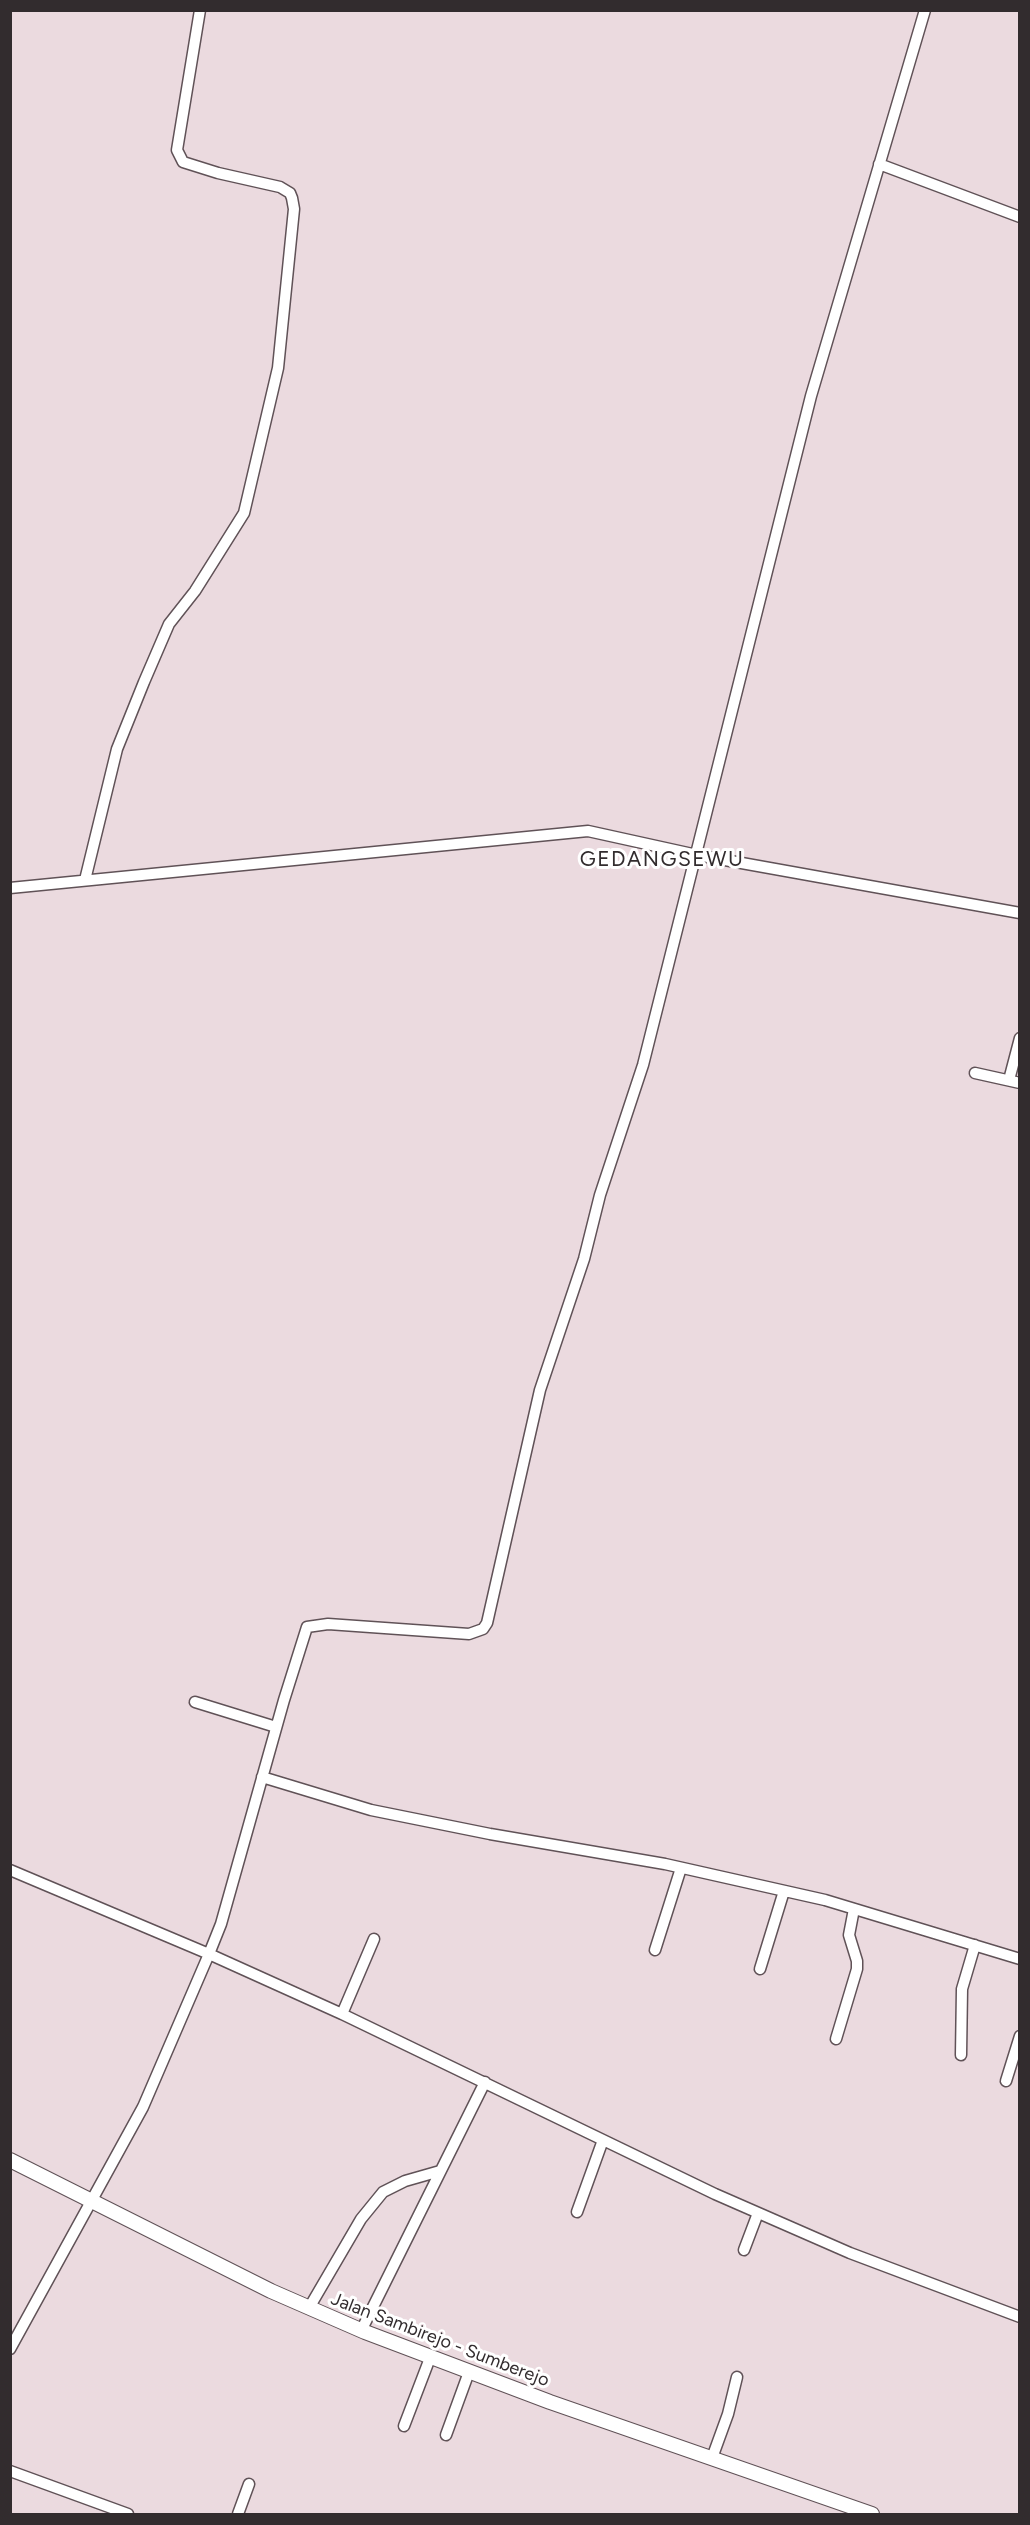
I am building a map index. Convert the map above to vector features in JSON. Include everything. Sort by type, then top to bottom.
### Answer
[{"type":"main road","name":"Jalan Sambirejo - Sumberejo","points":[[10,2160],[309,2308],[362,2331],[469,2372],[872,2514]]},
{"type":"street","points":[[86,880],[117,749],[148,672],[169,624],[195,591],[244,513],[278,368],[294,209],[290,193],[280,187],[218,173],[183,162],[177,150],[200,10]]},
{"type":"street","points":[[10,2349],[143,2107],[209,1954],[221,1924],[276,1727],[307,1627],[327,1624],[470,1634],[483,1629],[487,1623],[540,1390],[584,1259],[600,1195],[643,1065],[811,396],[925,10]]},
{"type":"street","points":[[879,164],[1020,217]]},
{"type":"street","points":[[10,888],[588,831],[697,855],[1020,913]]},
{"type":"street","points":[[975,1073],[1014,1082],[1020,1038]]},
{"type":"street","points":[[195,1702],[276,1727]]},
{"type":"street","points":[[262,1778],[371,1810],[681,1868],[825,1900],[1020,1959]]},
{"type":"street","points":[[655,1950],[681,1868]]},
{"type":"street","points":[[10,1870],[209,1954],[342,2014],[758,2213],[850,2253],[1020,2317]]},
{"type":"street","points":[[760,1969],[784,1891]]},
{"type":"street","points":[[836,2038],[856,1969],[857,1961],[849,1935],[854,1909]]},
{"type":"street","points":[[342,2014],[374,1939]]},
{"type":"street","points":[[961,2055],[962,1989],[975,1945]]},
{"type":"street","points":[[1006,2081],[1020,2036]]},
{"type":"street","points":[[362,2331],[485,2082]]},
{"type":"street","points":[[577,2212],[603,2140]]},
{"type":"street","points":[[309,2308],[361,2218],[383,2192],[405,2181],[440,2170]]},
{"type":"street","points":[[744,2250],[758,2213]]},
{"type":"street","points":[[404,2426],[430,2358]]},
{"type":"street","points":[[446,2435],[469,2372]]},
{"type":"street","points":[[712,2458],[728,2414],[737,2377]]},
{"type":"street","points":[[11,2472],[128,2514]]},
{"type":"street","points":[[237,2514],[249,2484]]},
{"type":"district","name":"GEDANGSEWU","points":[[662,860]]}]
